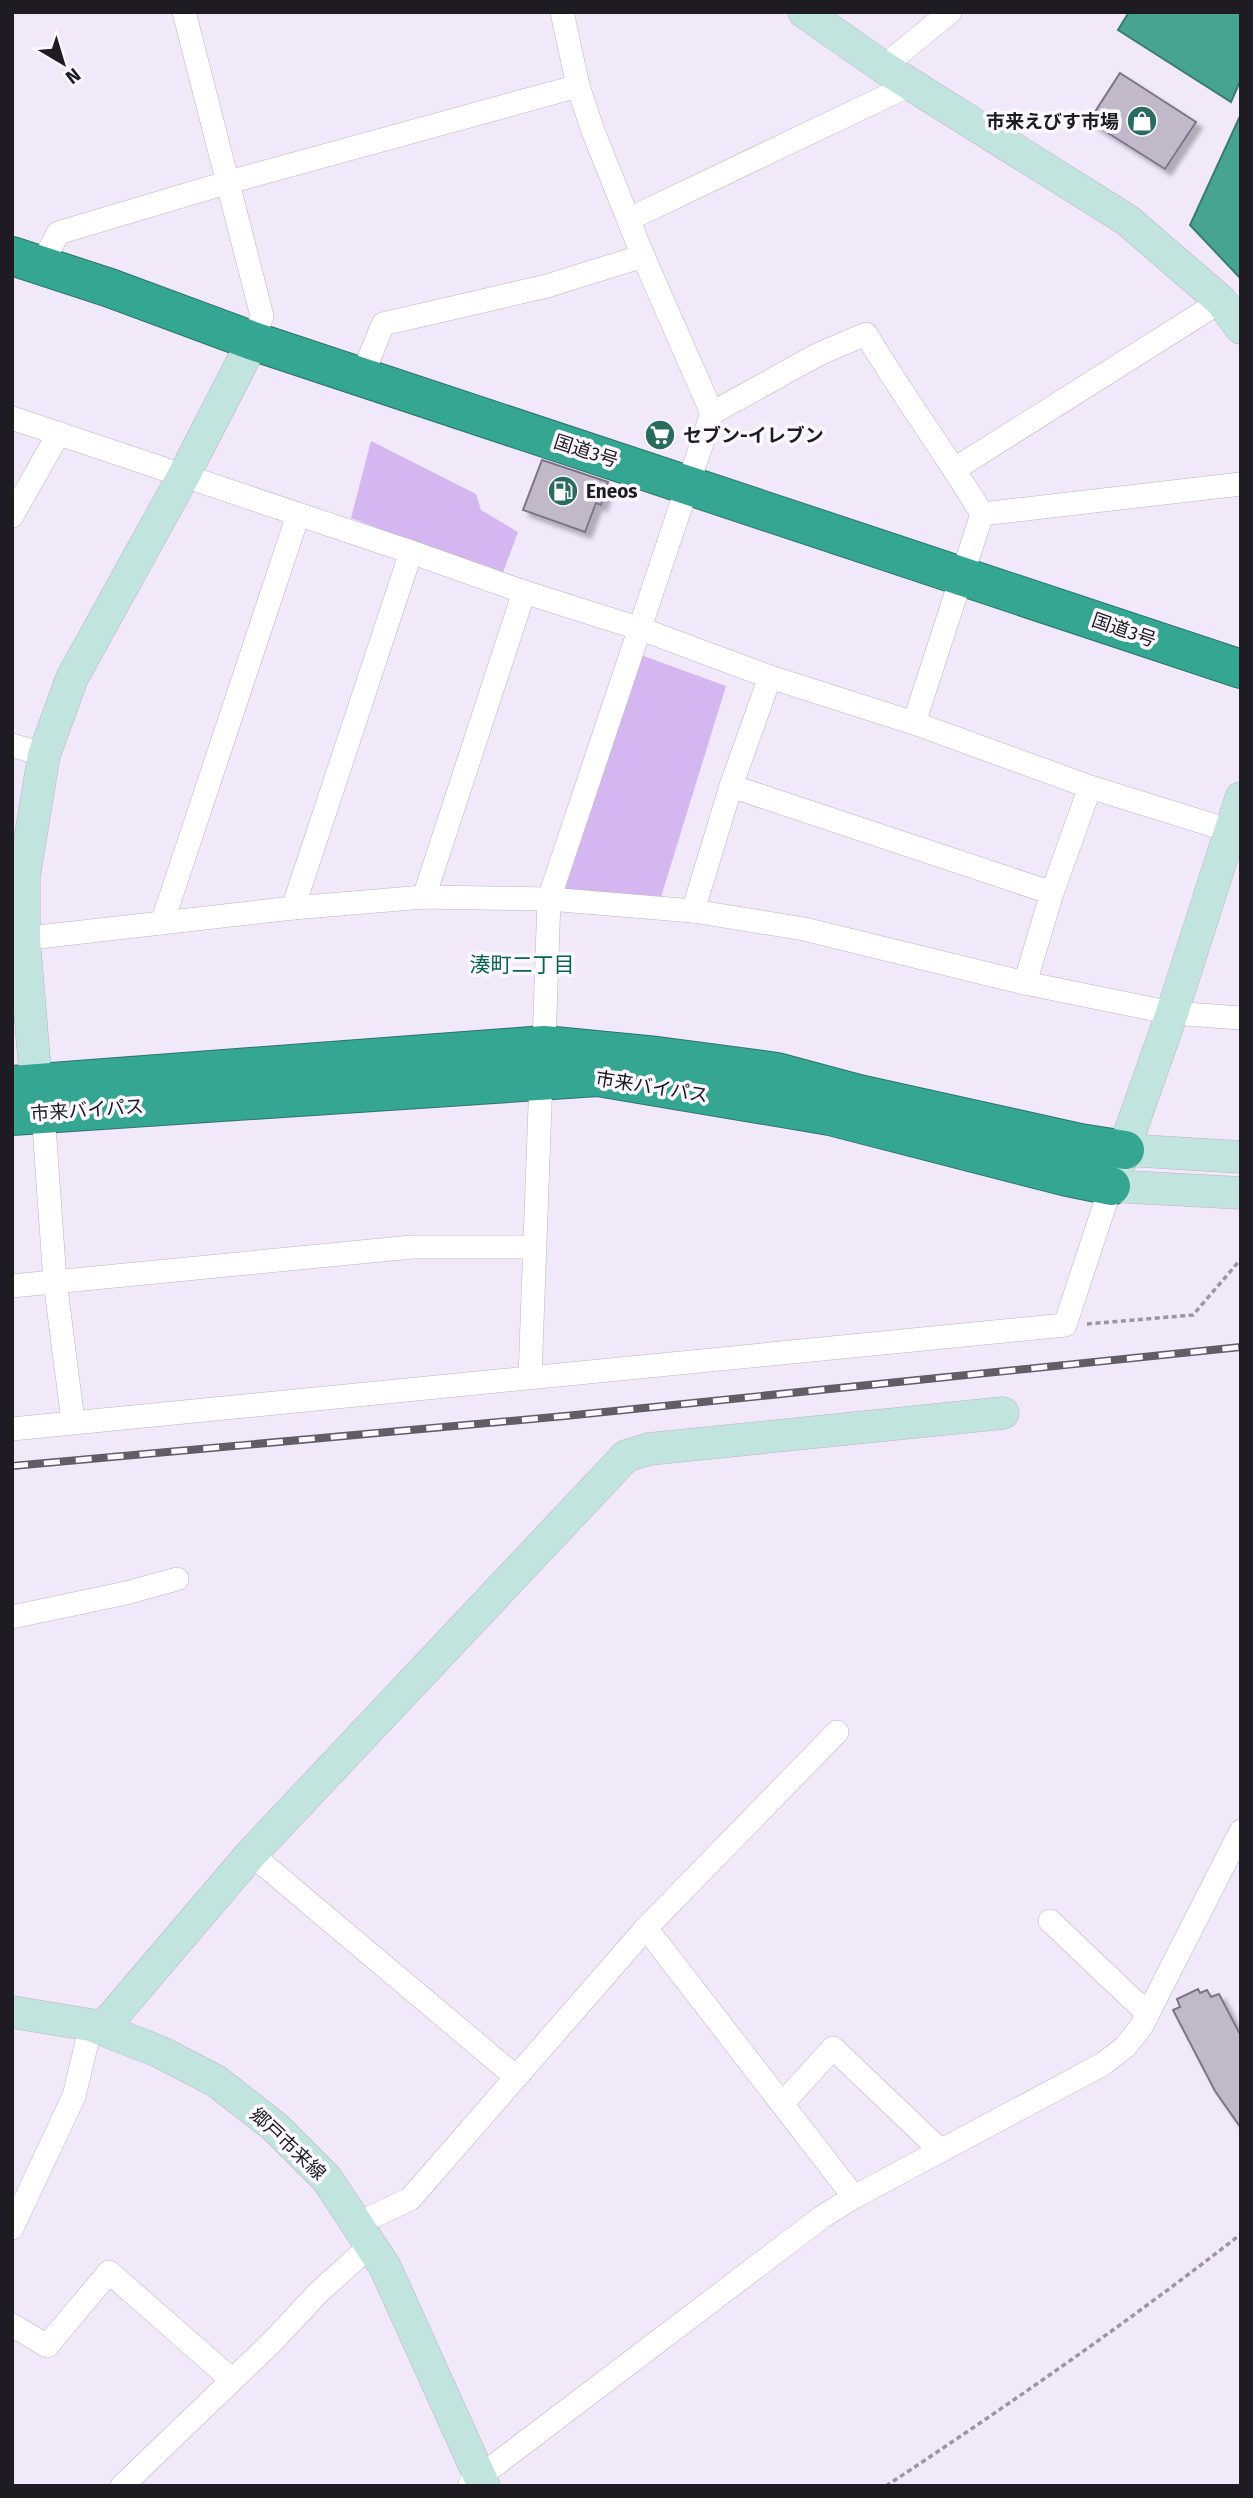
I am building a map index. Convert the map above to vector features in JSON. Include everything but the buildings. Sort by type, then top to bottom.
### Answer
[{"type":"highway","name":"国道3号","points":[[27,261],[110,288],[253,341],[1241,669]]},
{"type":"highway","name":"市来バイパス","points":[[26,1099],[657,1056],[777,1072],[859,1094],[1080,1143],[1125,1150]]},
{"type":"highway","name":"市来バイパス","points":[[542,1062],[598,1077],[830,1116],[1111,1186]]},
{"type":"street","points":[[73,1421],[55,1281],[26,1099],[18,939],[24,876],[44,755],[72,678],[184,475],[253,341],[262,316],[184,12]]},
{"type":"street","points":[[530,1377],[549,899],[712,413],[642,256],[593,131],[578,86],[562,12]]},
{"type":"street","points":[[803,12],[910,85],[1126,220],[1222,301],[1241,328]]},
{"type":"street","points":[[883,67],[950,12]]},
{"type":"street","points":[[629,219],[910,85]]},
{"type":"street","points":[[27,261],[58,233],[229,182],[578,86]]},
{"type":"street","points":[[362,376],[383,324],[547,286],[642,256]]},
{"type":"street","points":[[956,469],[1222,301]]},
{"type":"street","points":[[712,413],[819,354],[866,334],[893,380],[956,469],[982,514],[914,723]]},
{"type":"street","points":[[12,418],[524,592],[641,629],[770,677],[914,723],[1090,787],[1235,832]]},
{"type":"street","points":[[12,516],[59,433]]},
{"type":"street","points":[[982,514],[1241,484]]},
{"type":"street","points":[[162,923],[298,515]]},
{"type":"street","points":[[293,908],[411,552]]},
{"type":"street","points":[[424,897],[524,592]]},
{"type":"street","points":[[693,911],[731,786],[770,677]]},
{"type":"street","points":[[12,745],[44,755]]},
{"type":"street","points":[[731,786],[1052,893]]},
{"type":"street","points":[[1025,983],[1052,893],[1090,787]]},
{"type":"street","points":[[12,1429],[1065,1325],[1235,832],[1241,798]]},
{"type":"street","points":[[18,939],[293,908],[424,897],[549,899],[693,911],[804,929],[1025,983],[1172,1013],[1241,1018]]},
{"type":"street","name":"市来バイパス","points":[[1125,1150],[1241,1157]]},
{"type":"street","name":"市来バイパス","points":[[1111,1186],[1241,1192]]},
{"type":"street","points":[[12,1286],[412,1247],[534,1247]]},
{"type":"street","points":[[12,2228],[74,2096],[96,2027],[251,1854],[626,1456],[649,1449],[1003,1413]]},
{"type":"street","points":[[12,1617],[126,1593],[177,1579]]},
{"type":"street","points":[[121,2486],[273,2341],[318,2292],[364,2235],[410,2199],[646,1928],[837,1732]]},
{"type":"street","points":[[477,2482],[822,2217],[1104,2064],[1125,2047],[1148,2014],[1241,1831]]},
{"type":"street","points":[[251,1854],[516,2077]]},
{"type":"street","points":[[1050,1921],[1148,2014]]},
{"type":"street","points":[[646,1928],[855,2197]]},
{"type":"street","name":"郷戸市来線","points":[[12,2012],[96,2027],[160,2052],[216,2081],[275,2127],[327,2179],[385,2267],[477,2482]]},
{"type":"street","points":[[782,2104],[833,2048],[941,2151]]},
{"type":"street","points":[[12,2325],[47,2346],[108,2272],[231,2379]]},
{"type":"path","points":[[1065,1325],[1193,1315],[1241,1259]]},
{"type":"path","points":[[886,2486],[968,2432],[1143,2308],[1241,2234]]},
{"type":"shaded area","points":[[1129,12],[1241,12],[1241,79],[1231,102],[1118,30]]},
{"type":"shaded area","points":[[1241,114],[1241,279],[1190,225]]},
{"type":"shaded area","points":[[371,441],[476,494],[481,510],[518,532],[502,575],[351,518]]},
{"type":"shaded area","points":[[638,654],[726,686],[661,897],[557,894]]},
{"type":"railway","points":[[12,1466],[565,1416],[1241,1347]]},
{"type":"place","name":"市来えびす市場","points":[[1142,121]]},
{"type":"place","name":"セブン-イレブン","points":[[660,435]]},
{"type":"place","name":"Eneos","points":[[563,491]]},
{"type":"district","name":"湊町二丁目","points":[[522,965]]}]
